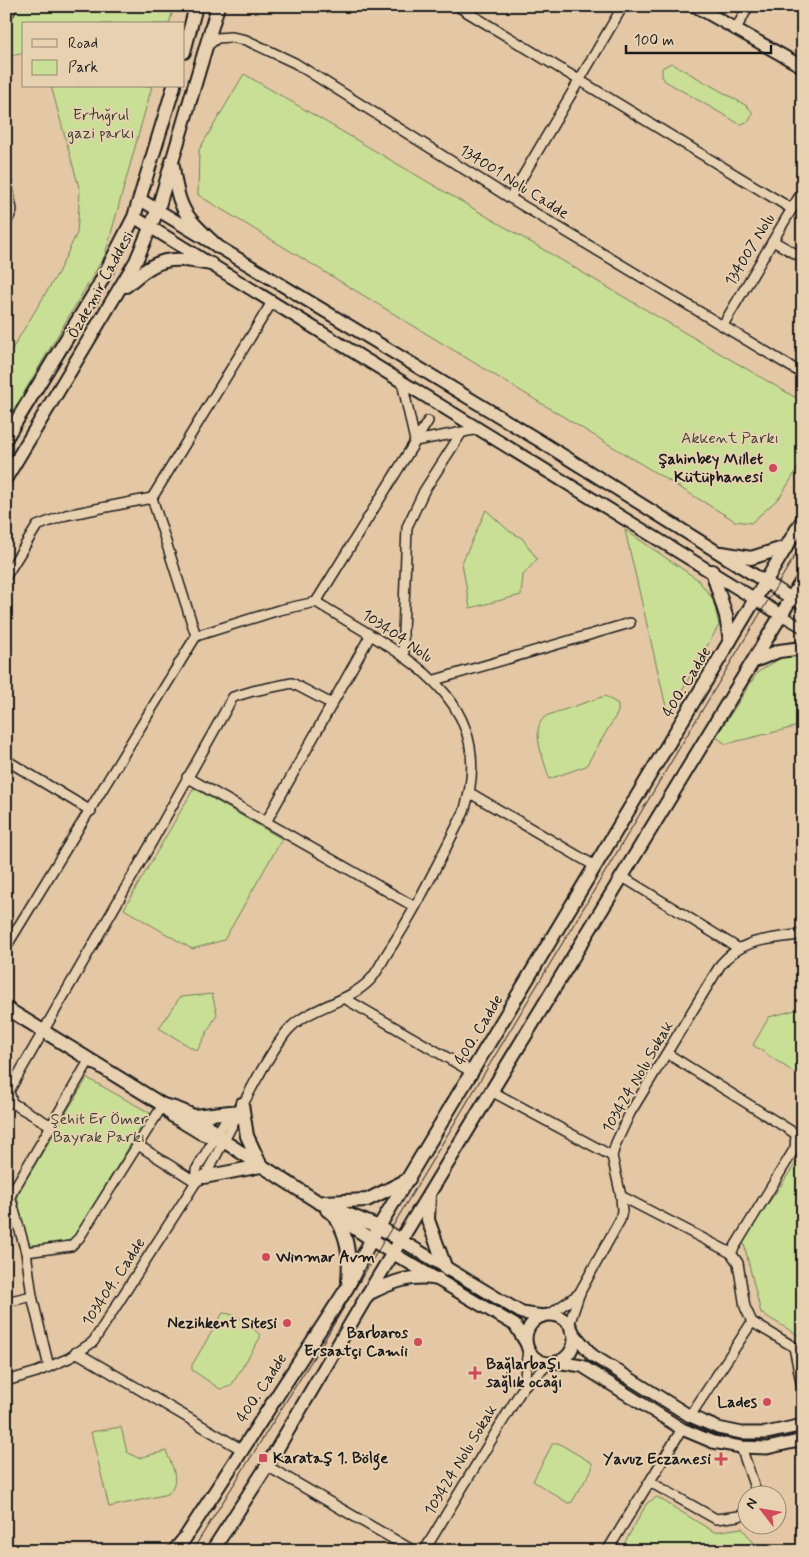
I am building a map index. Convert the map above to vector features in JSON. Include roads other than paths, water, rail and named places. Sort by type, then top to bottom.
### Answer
[{"type":"main road","points":[[185,48],[196,6]]},
{"type":"main road","name":"Özdemir Caddesi","points":[[6,478],[136,261],[158,209],[218,6]]},
{"type":"main road","name":"Özdemir Caddesi","points":[[6,438],[98,287],[134,217],[141,200],[173,88]]},
{"type":"main road","points":[[173,160],[178,198],[190,221],[218,247]]},
{"type":"main road","points":[[118,293],[144,270],[164,260],[180,259],[211,264]]},
{"type":"main road","name":"400. Cadde","points":[[174,1551],[185,1538],[347,1288],[371,1240],[803,519]]},
{"type":"main road","points":[[722,553],[751,558],[786,547]]},
{"type":"main road","points":[[712,571],[726,616],[730,641]]},
{"type":"main road","points":[[212,1551],[267,1466],[429,1193],[803,579]]},
{"type":"main road","points":[[754,661],[779,651],[803,648]]},
{"type":"main road","points":[[6,1008],[163,1104],[173,1116],[201,1133],[219,1138]]},
{"type":"main road","points":[[163,1104],[177,1107],[208,1124],[219,1138],[318,1202],[335,1217],[394,1254]]},
{"type":"main road","points":[[242,1104],[247,1136],[261,1166]]},
{"type":"main road","points":[[194,1116],[230,1112]]},
{"type":"main road","points":[[200,1179],[261,1166]]},
{"type":"main road","points":[[318,1202],[367,1200],[409,1179]]},
{"type":"main road","points":[[368,1294],[405,1278],[442,1274],[428,1220],[429,1193]]},
{"type":"main road","points":[[318,1202],[379,1227],[402,1241]]},
{"type":"main road","points":[[335,1217],[344,1229],[348,1248],[347,1288]]},
{"type":"street","points":[[6,18],[13,6]]},
{"type":"street","points":[[457,6],[792,209]]},
{"type":"street","points":[[510,198],[623,6]]},
{"type":"street","points":[[695,6],[803,67]]},
{"type":"street","points":[[735,30],[749,6]]},
{"type":"street","name":"134001 Nolu Cadde","points":[[206,48],[217,38],[231,37],[246,40],[295,63],[510,198],[803,374]]},
{"type":"street","points":[[6,177],[12,210],[6,224]]},
{"type":"street","name":"134007 Nolu","points":[[723,325],[803,190]]},
{"type":"street","points":[[141,200],[722,553],[803,605]]},
{"type":"street","points":[[134,217],[803,628]]},
{"type":"street","points":[[773,241],[803,258]]},
{"type":"street","points":[[6,576],[37,526],[66,515],[152,498],[272,302]]},
{"type":"street","points":[[402,382],[416,441]]},
{"type":"street","points":[[6,947],[91,811],[196,636],[280,610],[316,602],[428,421]]},
{"type":"street","points":[[416,441],[479,428]]},
{"type":"street","points":[[404,657],[403,634],[407,527],[424,491],[462,432]]},
{"type":"street","points":[[152,498],[196,636]]},
{"type":"street","name":"103404 Nolu","points":[[242,1104],[285,1034],[306,1016],[344,998],[370,980],[415,908],[464,812],[470,793],[472,762],[467,732],[454,704],[435,680],[404,657],[316,602]]},
{"type":"street","points":[[435,680],[630,623]]},
{"type":"street","points":[[266,822],[330,703],[370,636]]},
{"type":"street","points":[[50,1126],[12,1103],[10,1091],[233,697],[253,690],[292,684],[299,685],[330,703]]},
{"type":"street","points":[[6,760],[91,811]]},
{"type":"street","points":[[187,777],[415,908]]},
{"type":"street","points":[[470,793],[595,866]]},
{"type":"street","points":[[621,876],[738,948]]},
{"type":"street","name":"103424 Nolu Sokak","points":[[570,1327],[580,1292],[620,1220],[622,1211],[621,1196],[612,1156],[630,1113],[668,1054],[721,964],[732,951],[749,943],[803,934]]},
{"type":"street","points":[[344,998],[472,1072]]},
{"type":"street","points":[[668,1054],[799,1133],[799,1150],[731,1253]]},
{"type":"street","points":[[49,1367],[32,1296],[26,1252],[10,1196],[90,1059]]},
{"type":"street","points":[[491,1091],[612,1156]]},
{"type":"street","points":[[26,1252],[72,1246],[138,1146],[163,1104]]},
{"type":"street","name":"103404. Cadde","points":[[6,1381],[49,1367],[68,1358],[93,1342],[200,1179],[230,1112],[242,1104]]},
{"type":"street","name":"103404. Cadde","points":[[219,1138],[237,1120],[242,1104]]},
{"type":"street","points":[[138,1146],[200,1179]]},
{"type":"street","points":[[621,1196],[731,1253],[738,1262],[745,1307],[752,1322],[794,1347],[803,1392]]},
{"type":"street","points":[[402,1241],[442,1274],[515,1325],[527,1346],[539,1360],[582,1366],[682,1429],[713,1442],[740,1447],[767,1448],[803,1440]]},
{"type":"street","points":[[394,1254],[442,1274],[522,1314],[560,1318],[570,1327],[592,1355],[690,1416],[718,1428],[742,1433],[766,1433],[803,1425]]},
{"type":"street","name":"103424 Nolu Sokak","points":[[546,1316],[580,1292]]},
{"type":"street","points":[[6,1302],[32,1296]]},
{"type":"street","points":[[527,1346],[530,1326],[546,1316]]},
{"type":"street","points":[[690,1416],[752,1322]]},
{"type":"street","points":[[553,1362],[566,1356],[572,1347],[570,1327]]},
{"type":"street","name":"103424 Nolu Sokak","points":[[524,1386],[527,1346]]},
{"type":"street","points":[[76,1352],[241,1449]]},
{"type":"street","name":"103424 Nolu Sokak","points":[[424,1551],[524,1386],[553,1362]]},
{"type":"street","points":[[606,1551],[682,1429]]},
{"type":"street","points":[[740,1447],[753,1484]]},
{"type":"street","points":[[267,1466],[414,1551]]},
{"type":"street","points":[[650,1482],[716,1519],[736,1516]]},
{"type":"tram line","points":[[192,1551],[322,1344],[803,542]]},
{"type":"place","name":"Şahinbey Millet Kütüphanesi","points":[[773,468]]},
{"type":"place","name":"Winmar Avm","points":[[266,1257]]},
{"type":"place","name":"Nezihkent Sitesi","points":[[287,1323]]},
{"type":"place","name":"Barbaros Ersaatçi Camii","points":[[418,1342]]},
{"type":"place","name":"Bağlarbaşı sağlık ocağı","points":[[475,1373]]},
{"type":"place","name":"Lades","points":[[767,1402]]},
{"type":"place","name":"Karataş 1. Bölge","points":[[263,1458]]},
{"type":"place","name":"Yavuz Eczanesi","points":[[721,1459]]},
{"type":"park label","name":"Ertuğrul gazi parkı","points":[[101,124]]},
{"type":"park label","name":"Akkent Parkı","points":[[730,438]]},
{"type":"park label","name":"Şehit Er Ömer Bayrak Parkı","points":[[99,1128]]}]
